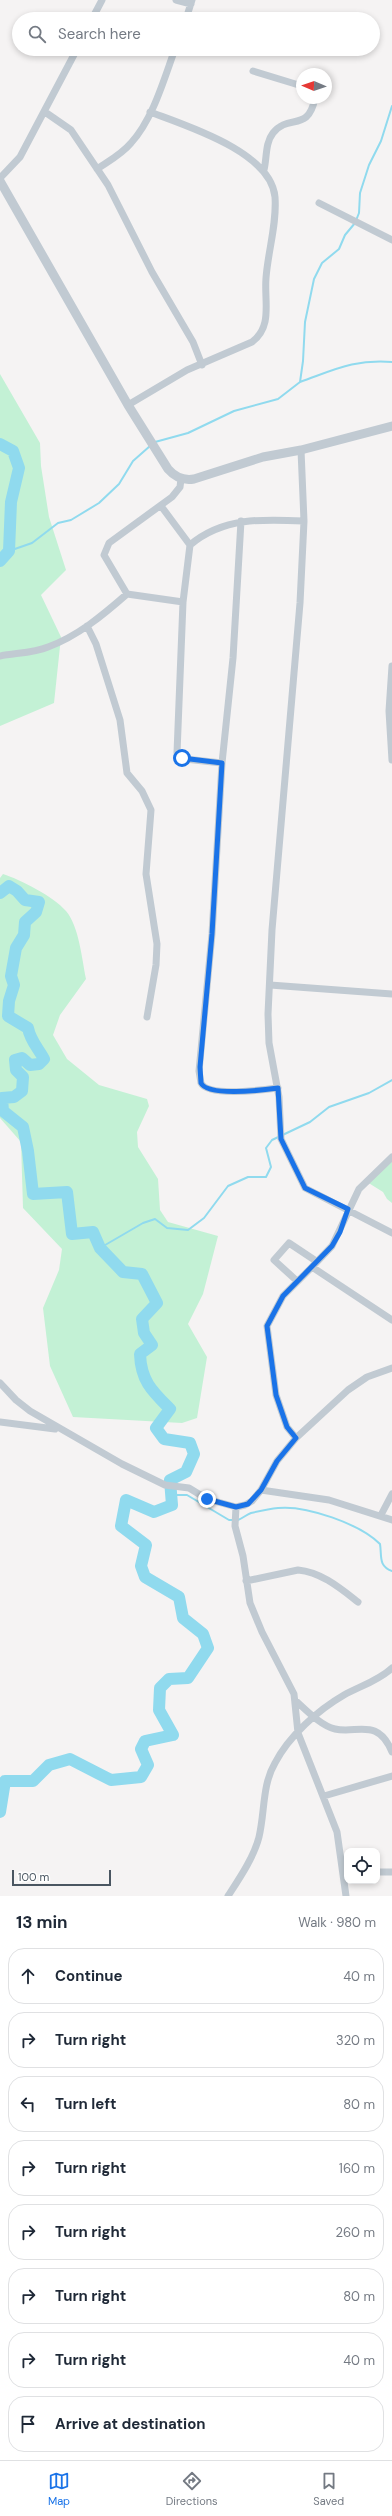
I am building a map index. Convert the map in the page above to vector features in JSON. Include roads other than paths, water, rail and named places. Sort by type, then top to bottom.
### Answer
[{"type":"street","points":[[96,12],[102,0]]},
{"type":"street","points":[[176,0],[192,2],[188,12]]},
{"type":"street","points":[[0,178],[20,157],[73,56]]},
{"type":"street","points":[[97,168],[132,143],[150,112],[172,56]]},
{"type":"street","points":[[253,71],[296,84]]},
{"type":"street","points":[[264,170],[272,135],[284,124],[301,122],[313,108],[314,104]]},
{"type":"street","points":[[45,112],[71,130],[97,168],[120,207],[152,272],[193,342],[202,365]]},
{"type":"street","points":[[128,405],[187,370],[202,365],[252,342],[260,336],[265,326],[265,282],[275,198],[273,185],[264,170],[223,143],[150,112]]},
{"type":"street","points":[[0,182],[128,405],[168,469],[181,479],[194,479],[263,457],[302,450],[392,426]]},
{"type":"street","points":[[319,203],[392,240]]},
{"type":"street","points":[[302,450],[304,521],[300,603],[281,811],[268,1014],[269,1043],[278,1088],[281,1137],[305,1188],[392,1233]]},
{"type":"street","points":[[127,594],[105,560],[105,549],[109,543],[177,493],[181,479]]},
{"type":"street","points":[[161,506],[190,545],[183,602],[177,753],[185,759],[222,763]]},
{"type":"street","points":[[190,545],[212,530],[241,521],[261,519],[304,521]]},
{"type":"street","points":[[241,521],[233,658],[222,763],[212,934],[200,1067],[201,1083],[209,1090],[252,1091],[278,1088]]},
{"type":"street","points":[[0,656],[47,648],[87,626],[127,594],[183,602]]},
{"type":"street","points":[[87,626],[96,644],[120,720],[127,772],[142,791],[151,810],[146,874],[157,944],[156,965],[147,1017]]},
{"type":"street","points":[[392,666],[389,711],[392,760]]},
{"type":"street","points":[[270,985],[392,994]]},
{"type":"street","points":[[296,1438],[287,1427],[276,1395],[267,1331],[274,1310],[297,1281],[332,1246],[340,1232],[348,1209],[359,1189],[392,1157]]},
{"type":"street","points":[[297,1281],[274,1260],[289,1242],[314,1264],[392,1320]]},
{"type":"street","points":[[0,1382],[16,1400],[58,1429],[165,1485],[189,1488],[207,1499],[236,1507],[248,1504],[261,1490],[277,1461],[296,1438],[348,1390],[367,1377],[392,1368]]},
{"type":"street","points":[[0,1422],[58,1429]]},
{"type":"street","points":[[261,1490],[329,1500],[392,1520]]},
{"type":"street","points":[[380,1515],[392,1494]]},
{"type":"street","points":[[236,1507],[234,1517],[235,1526],[243,1556],[246,1581],[253,1613],[293,1689],[298,1733],[312,1772],[324,1796],[337,1832],[344,1867]]},
{"type":"street","points":[[246,1581],[298,1570],[307,1570],[340,1588],[358,1602]]},
{"type":"street","points":[[228,1896],[257,1843],[271,1770],[285,1747],[315,1716],[342,1696],[380,1678],[392,1668]]},
{"type":"street","points":[[295,1700],[335,1730],[370,1729],[384,1739],[392,1752]]},
{"type":"street","points":[[324,1796],[392,1776]]},
{"type":"street","points":[[380,1872],[392,1872]]},
{"type":"street","points":[[346,1884],[346,1896]]},
{"type":"waterway","points":[[155,442],[188,433],[234,411],[278,399],[300,382],[303,361],[305,322],[314,279],[322,263],[339,249],[345,235],[355,223],[359,213],[360,193],[369,165],[381,141],[392,106]]},
{"type":"waterway","points":[[300,382],[344,366],[366,362],[392,362]]},
{"type":"waterway","points":[[0,444],[13,451],[19,468],[11,502],[9,551],[0,561]]},
{"type":"waterway","points":[[9,551],[32,543],[58,523],[71,520],[99,503],[119,484],[133,461],[150,446]]},
{"type":"waterway","points":[[0,893],[9,886],[17,891],[25,900],[39,902],[36,912],[25,922],[24,935],[16,948],[11,976],[14,985],[9,1001],[8,1016],[28,1028],[32,1040],[44,1059],[39,1064],[30,1065],[22,1058],[15,1060],[16,1070],[23,1077],[22,1091],[14,1097],[2,1098],[3,1111],[23,1127],[28,1151],[33,1194],[67,1192],[72,1234],[93,1232],[100,1248],[123,1272],[142,1274],[157,1303],[142,1319],[144,1333],[152,1345],[140,1354],[145,1379],[153,1391],[170,1409],[156,1428],[164,1439],[190,1443],[194,1454],[186,1472],[170,1480],[172,1505],[154,1512],[126,1500],[121,1526],[146,1545],[141,1566],[145,1577],[179,1597],[183,1618],[203,1634],[208,1648],[188,1678],[169,1679],[160,1688],[159,1710],[173,1735],[145,1741],[141,1749],[148,1765],[141,1777],[111,1780],[70,1759],[49,1765],[33,1781],[5,1781],[0,1812]]},
{"type":"waterway","points":[[100,1248],[143,1223],[155,1219],[167,1228],[188,1230],[204,1218],[228,1186],[248,1177],[266,1177],[271,1167],[266,1148],[272,1140],[310,1122],[329,1107],[369,1093],[392,1080]]},
{"type":"waterway","points":[[171,1495],[187,1495],[229,1520],[233,1520]]},
{"type":"waterway","points":[[238,1520],[251,1513],[278,1508],[303,1510],[332,1517],[360,1530],[380,1544],[384,1566],[392,1571]]}]
